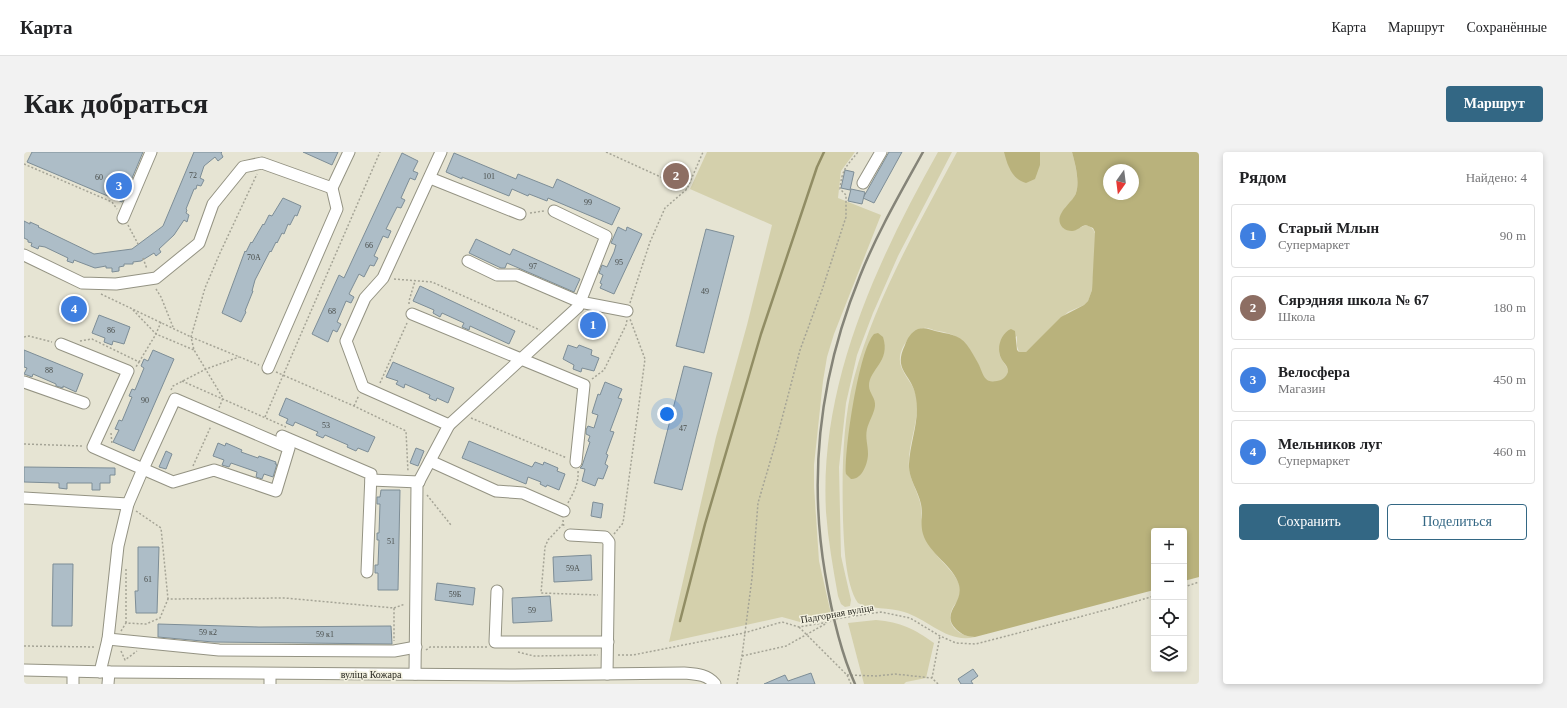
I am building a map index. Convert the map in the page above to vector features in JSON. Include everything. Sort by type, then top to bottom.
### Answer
[{"type":"street","points":[[123,218],[151,152]]},
{"type":"street","points":[[268,368],[337,208],[332,188],[349,152]]},
{"type":"street","points":[[441,152],[383,278],[365,298],[346,341],[363,387],[449,425]]},
{"type":"street","points":[[863,183],[881,152]]},
{"type":"street","points":[[24,255],[82,283],[116,284],[156,278],[199,243],[213,204],[243,167],[262,163],[332,188]]},
{"type":"street","points":[[430,178],[520,214]]},
{"type":"street","points":[[414,481],[430,461],[449,425],[578,307],[606,236],[549,211]]},
{"type":"street","points":[[468,261],[497,275],[517,275],[580,302],[628,312]]},
{"type":"street","points":[[412,314],[520,360],[584,385],[576,462]]},
{"type":"street","points":[[61,344],[128,371],[93,447],[143,469],[173,482],[214,470],[276,491],[289,448],[175,399],[143,469],[118,546],[110,642],[104,672],[108,684]]},
{"type":"street","points":[[24,382],[84,403]]},
{"type":"street","points":[[282,436],[371,474],[367,572]]},
{"type":"street","points":[[430,461],[496,491],[523,493],[564,511]]},
{"type":"street","points":[[371,480],[414,481]]},
{"type":"street","points":[[414,481],[417,486],[415,674]]},
{"type":"street","points":[[24,498],[130,506]]},
{"type":"street","points":[[570,535],[605,537],[609,542],[607,674]]},
{"type":"street","points":[[496,590],[495,642],[608,642]]},
{"type":"street","points":[[110,642],[219,650],[394,651],[416,647]]},
{"type":"street","name":"вуліца Кожара","points":[[24,670],[270,679],[415,674],[514,680],[607,674],[684,673],[707,677],[715,684]]},
{"type":"street","points":[[73,672],[73,684]]},
{"type":"path","points":[[265,417],[380,152]]},
{"type":"path","points":[[606,152],[687,189]]},
{"type":"path","points":[[584,385],[604,370],[626,325],[628,312],[650,242],[665,208],[687,189],[703,152]]},
{"type":"path","points":[[737,684],[752,578],[758,503],[800,350],[846,217],[846,195],[840,189],[841,176],[844,169],[858,152]]},
{"type":"path","points":[[223,398],[194,350],[191,337],[205,288],[262,163]]},
{"type":"path","points":[[24,164],[112,202],[138,244]]},
{"type":"path","points":[[520,214],[549,211]]},
{"type":"path","points":[[143,258],[150,279],[161,297],[173,327]]},
{"type":"path","points":[[383,278],[432,282],[549,334]]},
{"type":"path","points":[[375,392],[412,314],[409,301],[415,280]]},
{"type":"path","points":[[101,294],[173,327],[191,337],[268,368],[354,406],[406,432],[414,481]]},
{"type":"path","points":[[132,309],[156,334],[194,350]]},
{"type":"path","points":[[609,542],[623,523],[645,359],[628,312]]},
{"type":"path","points":[[138,362],[156,334],[160,322]]},
{"type":"path","points":[[182,381],[286,426],[282,436]]},
{"type":"path","points":[[188,478],[223,398]]},
{"type":"path","points":[[461,414],[576,462],[579,479],[576,489],[564,511],[564,531],[570,535]]},
{"type":"path","points":[[24,444],[93,447]]},
{"type":"path","points":[[427,495],[451,525]]},
{"type":"path","points":[[24,646],[110,642],[126,623],[146,624],[160,618],[168,599],[161,528],[130,506]]},
{"type":"path","points":[[563,524],[548,540],[545,547],[541,593],[609,596]]},
{"type":"path","points":[[1187,586],[1199,582]]},
{"type":"path","name":"Падгорная вуліца","points":[[633,655],[744,634],[782,622],[799,627],[829,622],[834,619],[881,612],[910,618],[940,636],[956,643],[976,644],[1117,608],[1151,597]]},
{"type":"path","points":[[168,599],[285,598],[394,608],[405,604]]},
{"type":"path","points":[[394,608],[394,651]]},
{"type":"path","points":[[742,656],[786,646],[829,622]]},
{"type":"path","points":[[799,627],[847,675],[851,684]]},
{"type":"path","points":[[932,678],[940,636]]},
{"type":"path","points":[[110,642],[125,660]]},
{"type":"path","points":[[847,675],[877,676],[896,674],[932,678],[938,684]]},
{"type":"shaded area","points":[[707,152],[855,152],[841,171],[838,198],[881,215],[834,334],[827,357],[823,381],[814,465],[814,487],[819,561],[831,614],[800,622],[782,617],[669,642],[716,437],[747,325],[772,225],[690,189]]},
{"type":"shaded area","points":[[938,152],[952,152],[898,256],[873,313],[857,355],[846,403],[839,467],[841,556],[851,600],[850,606],[845,607],[841,604],[838,596],[829,544],[826,512],[826,464],[832,417],[842,371],[856,325],[874,280],[915,194]]},
{"type":"shaded area","points":[[957,152],[1072,152],[1077,172],[1077,189],[1074,198],[1062,214],[1061,223],[1064,229],[1077,229],[1086,225],[1093,230],[1096,238],[1092,290],[1088,301],[1084,305],[1068,312],[1026,352],[1019,352],[1017,346],[1017,336],[999,348],[1002,361],[1008,369],[1008,374],[1002,380],[994,382],[986,380],[967,346],[958,338],[946,333],[927,328],[920,329],[908,339],[901,353],[901,367],[914,390],[917,404],[917,413],[910,450],[909,468],[921,506],[921,516],[924,529],[937,555],[954,576],[960,587],[961,592],[959,599],[952,608],[950,617],[953,627],[956,630],[970,637],[975,637],[965,638],[947,634],[913,615],[898,610],[868,607],[858,603],[850,585],[846,563],[843,502],[843,467],[847,413],[854,378],[863,349],[874,319],[899,262]]},
{"type":"shaded area","points":[[1004,152],[1040,152],[1040,165],[1035,179],[1026,183],[1017,179],[1011,171]]},
{"type":"shaded area","points":[[1072,152],[1199,152],[1199,577],[1187,580],[1187,528],[1151,528],[1151,591],[975,637],[969,636],[962,634],[956,629],[950,618],[960,592],[956,578],[930,548],[923,534],[921,504],[909,469],[917,406],[914,390],[902,367],[902,354],[911,334],[918,329],[927,328],[957,337],[964,341],[986,379],[989,381],[999,381],[1004,378],[1008,372],[999,350],[1000,341],[1007,331],[1011,329],[1015,331],[1017,350],[1019,352],[1026,352],[1061,317],[1084,305],[1088,301],[1092,290],[1095,232],[1093,228],[1086,225],[1074,231],[1068,231],[1063,228],[1060,223],[1061,214],[1076,193],[1077,172]]},
{"type":"shaded area","points":[[878,333],[883,337],[885,346],[882,359],[872,375],[869,386],[875,406],[866,432],[868,458],[866,466],[861,474],[855,479],[851,479],[846,474],[847,445],[858,379],[868,343],[874,334]]},
{"type":"shaded area","points":[[876,620],[900,624],[934,643],[926,678],[906,682],[904,684],[864,684],[848,623]]},
{"type":"building","points":[[32,152],[143,152],[122,202],[27,162]]},
{"type":"building","points":[[194,152],[222,152],[223,157],[218,161],[215,157],[204,166],[200,178],[204,180],[201,186],[197,185],[196,189],[194,189],[186,209],[186,213],[189,215],[187,222],[184,220],[174,235],[159,249],[161,252],[156,256],[154,253],[141,261],[133,262],[133,264],[124,264],[124,266],[119,267],[119,271],[112,272],[112,268],[106,268],[106,266],[95,268],[74,260],[73,263],[67,261],[68,258],[45,247],[39,246],[38,249],[31,246],[32,243],[28,242],[28,240],[24,238],[24,221],[39,226],[38,227],[94,254],[132,249],[163,226]]},
{"type":"building","points":[[303,152],[338,152],[332,165]]},
{"type":"building","points":[[889,152],[902,152],[874,203],[863,198]]},
{"type":"building","points":[[402,153],[418,161],[413,171],[418,173],[415,180],[410,178],[401,198],[405,200],[401,208],[397,207],[386,229],[391,231],[388,238],[383,236],[374,256],[378,258],[374,266],[370,265],[364,277],[359,274],[349,294],[354,297],[351,303],[346,301],[337,322],[341,324],[337,332],[333,330],[328,342],[312,334],[339,275],[344,278]]},
{"type":"building","points":[[454,153],[516,179],[518,174],[553,188],[557,179],[620,208],[612,225],[548,198],[547,201],[529,194],[528,196],[512,189],[509,196],[446,172]]},
{"type":"building","points":[[845,170],[854,172],[850,190],[841,188]]},
{"type":"building","points":[[851,189],[865,192],[862,204],[848,201]]},
{"type":"building","points":[[283,198],[301,206],[297,216],[295,215],[290,225],[288,224],[284,234],[282,233],[271,252],[270,251],[255,280],[253,291],[245,311],[246,312],[241,322],[222,313],[245,251],[246,252],[269,215],[272,216]]},
{"type":"building","points":[[618,227],[626,231],[627,227],[642,234],[614,294],[600,288],[603,275],[599,273],[602,265],[607,267],[614,252],[616,245],[611,243]]},
{"type":"building","points":[[706,229],[734,236],[704,353],[676,346]]},
{"type":"building","points":[[476,239],[510,255],[513,249],[580,279],[574,292],[507,263],[505,268],[501,268],[469,253]]},
{"type":"building","points":[[420,286],[515,331],[509,344],[470,326],[469,330],[462,327],[464,323],[442,313],[440,317],[433,313],[434,310],[413,301]]},
{"type":"building","points":[[99,315],[130,327],[124,344],[113,341],[112,345],[104,342],[105,338],[92,333]]},
{"type":"building","points":[[593,316],[606,322],[600,334],[588,329]]},
{"type":"building","points":[[568,345],[577,348],[579,345],[592,350],[591,355],[599,358],[594,371],[582,368],[581,372],[573,369],[574,365],[563,359]]},
{"type":"building","points":[[24,350],[83,374],[76,392],[63,386],[63,388],[56,386],[56,384],[33,374],[32,377],[24,374],[27,368],[24,367]]},
{"type":"building","points":[[153,350],[174,359],[134,451],[113,442],[119,430],[115,429],[119,420],[122,421],[132,397],[129,396],[132,389],[135,390],[144,368],[141,366],[144,359],[148,361]]},
{"type":"building","points":[[393,362],[454,388],[448,403],[437,398],[436,401],[429,398],[430,395],[405,384],[404,388],[396,384],[398,381],[386,377]]},
{"type":"building","points":[[684,366],[712,373],[682,490],[654,483]]},
{"type":"building","points":[[605,382],[622,389],[618,398],[622,399],[610,431],[614,432],[606,454],[608,455],[605,464],[608,466],[603,479],[598,478],[595,486],[582,481],[585,469],[580,468],[590,442],[588,441],[590,436],[586,434],[586,430],[588,426],[594,428],[598,415],[592,413],[598,394],[600,395]]},
{"type":"building","points":[[286,398],[375,437],[368,452],[358,448],[356,451],[347,447],[348,445],[325,435],[323,438],[316,435],[318,432],[295,422],[293,426],[286,423],[288,419],[279,415]]},
{"type":"building","points":[[469,441],[532,467],[535,462],[543,465],[544,462],[558,468],[557,471],[565,474],[559,490],[547,485],[546,487],[540,484],[541,482],[528,477],[526,484],[462,458]]},
{"type":"building","points":[[218,443],[225,446],[226,443],[242,450],[241,452],[276,462],[275,464],[277,464],[273,477],[264,474],[262,479],[256,477],[257,472],[231,463],[229,467],[222,465],[224,460],[213,456]]},
{"type":"building","points":[[416,448],[424,451],[418,466],[410,463]]},
{"type":"building","points":[[166,451],[172,454],[166,469],[159,467]]},
{"type":"building","points":[[24,467],[115,468],[115,475],[110,475],[110,483],[100,483],[100,490],[92,490],[92,483],[67,483],[67,489],[59,488],[59,483],[24,482]]},
{"type":"building","points":[[381,490],[400,490],[398,590],[378,590],[378,573],[375,573],[375,565],[378,565],[379,540],[377,540],[377,533],[379,533],[380,504],[377,504],[377,497],[380,497]]},
{"type":"building","points":[[593,502],[603,504],[601,518],[591,516]]},
{"type":"building","points":[[138,547],[159,547],[157,613],[136,613],[135,591],[138,591]]},
{"type":"building","points":[[591,555],[592,580],[554,582],[553,557]]},
{"type":"building","points":[[53,564],[73,564],[72,626],[52,626]]},
{"type":"building","points":[[437,583],[475,588],[473,605],[435,600]]},
{"type":"building","points":[[550,596],[552,621],[513,623],[512,598]]},
{"type":"building","points":[[158,624],[259,627],[391,626],[392,644],[213,642],[158,637]]},
{"type":"building","points":[[973,669],[978,676],[971,681],[973,684],[961,684],[958,679]]},
{"type":"building","points":[[811,673],[815,684],[764,684],[785,675],[788,681]]},
{"type":"waterway","points":[[680,621],[705,524],[761,334],[817,167],[824,152]]},
{"type":"railway","points":[[855,684],[840,644],[833,615],[820,535],[818,460],[822,422],[827,385],[836,349],[860,276],[882,228],[923,152]]},
{"type":"place","name":"Сярэдняя школа № 67","points":[[676,176]]},
{"type":"place","name":"Велосфера","points":[[119,186]]},
{"type":"place","name":"Мельников луг","points":[[74,309]]},
{"type":"place","name":"Старый Млын","points":[[593,325]]}]
